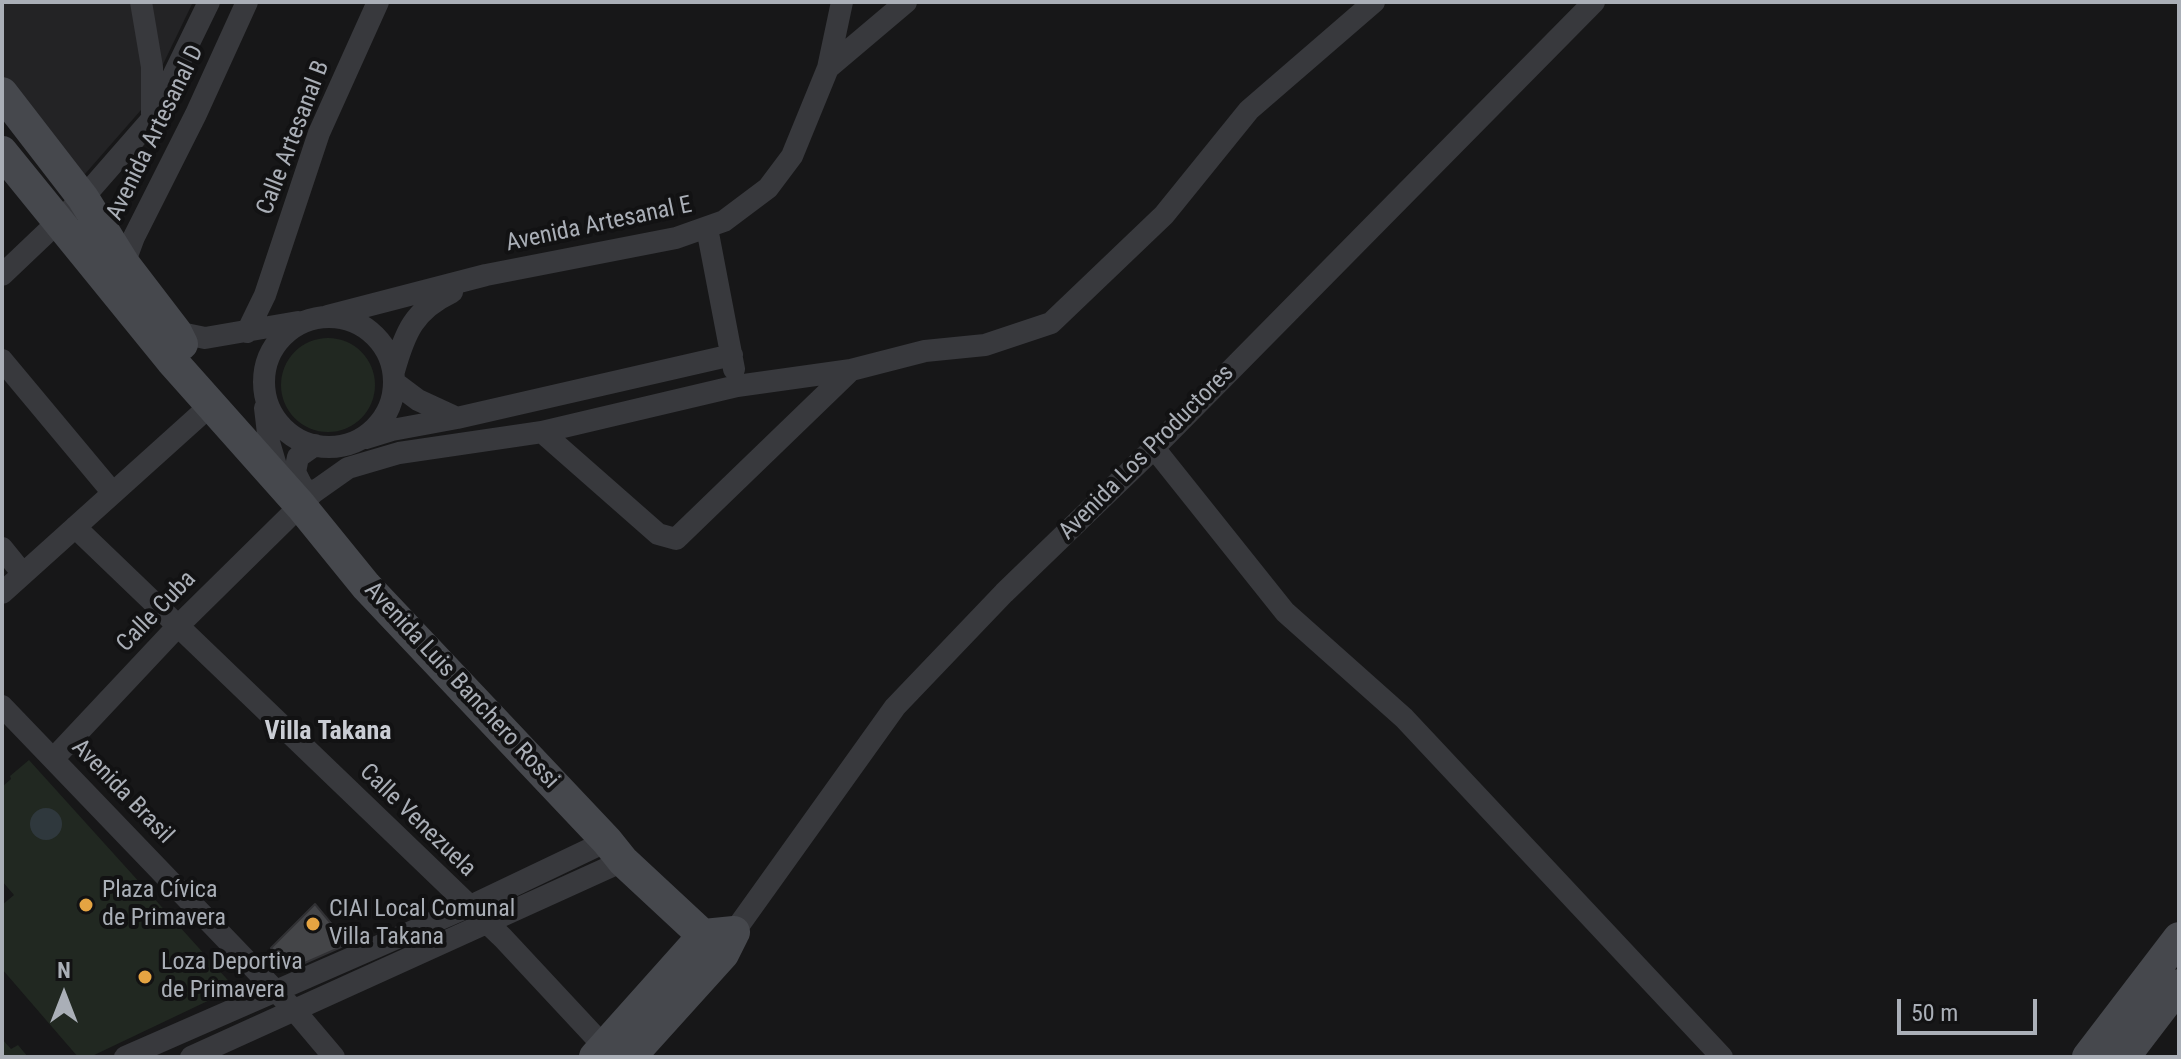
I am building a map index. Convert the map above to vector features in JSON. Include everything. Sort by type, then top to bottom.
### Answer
[{"type":"street","points":[[141,2],[152,67],[152,119]]},
{"type":"street","name":"Avenida Artesanal D","points":[[2,275],[83,198],[152,119],[209,2]]},
{"type":"street","name":"Avenida Artesanal D","points":[[113,269],[134,237],[196,114],[247,2]]},
{"type":"street","name":"Calle Artesanal B","points":[[247,332],[265,295],[319,133],[378,2]]},
{"type":"street","name":"Avenida Artesanal E","points":[[828,68],[834,2]]},
{"type":"street","name":"Avenida Artesanal E","points":[[486,275],[676,238],[724,221],[754,200],[781,173],[792,156],[828,68],[842,2]]},
{"type":"street","points":[[828,68],[906,2]]},
{"type":"street","points":[[298,489],[348,468],[399,453],[542,432],[737,386],[851,370],[925,351],[985,345],[1051,323],[1164,215],[1249,110],[1374,2]]},
{"type":"street","name":"Avenida Los Productores","points":[[611,1055],[720,941],[895,707],[1004,593],[1154,448],[1594,2]]},
{"type":"street","name":"Avenida Luis Banchero Rossi","points":[[2,93],[83,198],[113,269]]},
{"type":"street","name":"Avenida Luis Banchero Rossi","points":[[2,152],[59,222],[113,269],[167,338],[220,414],[298,489],[366,586],[615,851],[720,941]]},
{"type":"street","points":[[707,228],[737,386]]},
{"type":"street","points":[[167,338],[205,338],[318,318],[486,275]]},
{"type":"street","points":[[356,441],[372,431],[384,417],[392,400],[404,335],[432,301],[486,275]]},
{"type":"street","points":[[265,295],[276,326]]},
{"type":"street","points":[[298,489],[269,442],[263,376],[272,350],[290,328],[318,318],[346,319],[363,326],[388,353],[394,376],[418,400],[457,418]]},
{"type":"street","points":[[2,593],[113,493],[220,414],[252,437],[269,442],[336,447],[392,430],[732,355]]},
{"type":"street","points":[[2,360],[113,493]]},
{"type":"street","points":[[542,432],[658,534],[676,539],[851,370]]},
{"type":"street","points":[[264,395],[279,424],[292,436],[311,444]]},
{"type":"street","points":[[298,489],[298,457],[311,444]]},
{"type":"street","points":[[1154,448],[1285,612],[1404,718],[1722,1057]]},
{"type":"street","name":"Calle Cuba","points":[[54,758],[178,626],[298,489]]},
{"type":"street","name":"Calle Venezuela","points":[[75,527],[488,925],[611,1055]]},
{"type":"street","points":[[2,548],[23,574]]},
{"type":"street","name":"Avenida Brasil","points":[[2,706],[295,1011],[334,1057]]},
{"type":"street","points":[[125,1057],[469,907],[615,851]]},
{"type":"street","points":[[191,1057],[488,925],[615,851]]},
{"type":"street","points":[[2088,1057],[2179,938]]},
{"type":"street","points":[[2124,1057],[2179,985]]},
{"type":"shaded area","points":[[2,2],[193,2],[141,110],[78,182],[2,92]]},
{"type":"shaded area","points":[[328,338],[346,341],[361,352],[372,367],[375,385],[372,403],[361,418],[346,429],[328,432],[310,429],[295,418],[284,403],[281,385],[284,367],[295,352],[310,341]]},
{"type":"shaded area","points":[[29,760],[235,988],[90,1057],[78,1057],[2,969],[2,905],[14,895],[2,881],[2,787]]},
{"type":"shaded area","points":[[46,808],[57,813],[62,824],[57,835],[46,840],[35,835],[30,824],[35,813]]},
{"type":"shaded area","points":[[2,1039],[11,1049],[18,1045],[28,1057],[2,1057]]},
{"type":"building","name":"CIAI Local Comunal Villa Takana","points":[[315,904],[348,944],[291,969],[271,948]]},
{"type":"place","name":"Plaza Cívica de Primavera","points":[[86,905]]},
{"type":"place","name":"CIAI Local Comunal Villa Takana","points":[[313,924]]},
{"type":"place","name":"Loza Deportiva de Primavera","points":[[145,977]]},
{"type":"district","name":"Villa Takana","points":[[328,732]]}]
